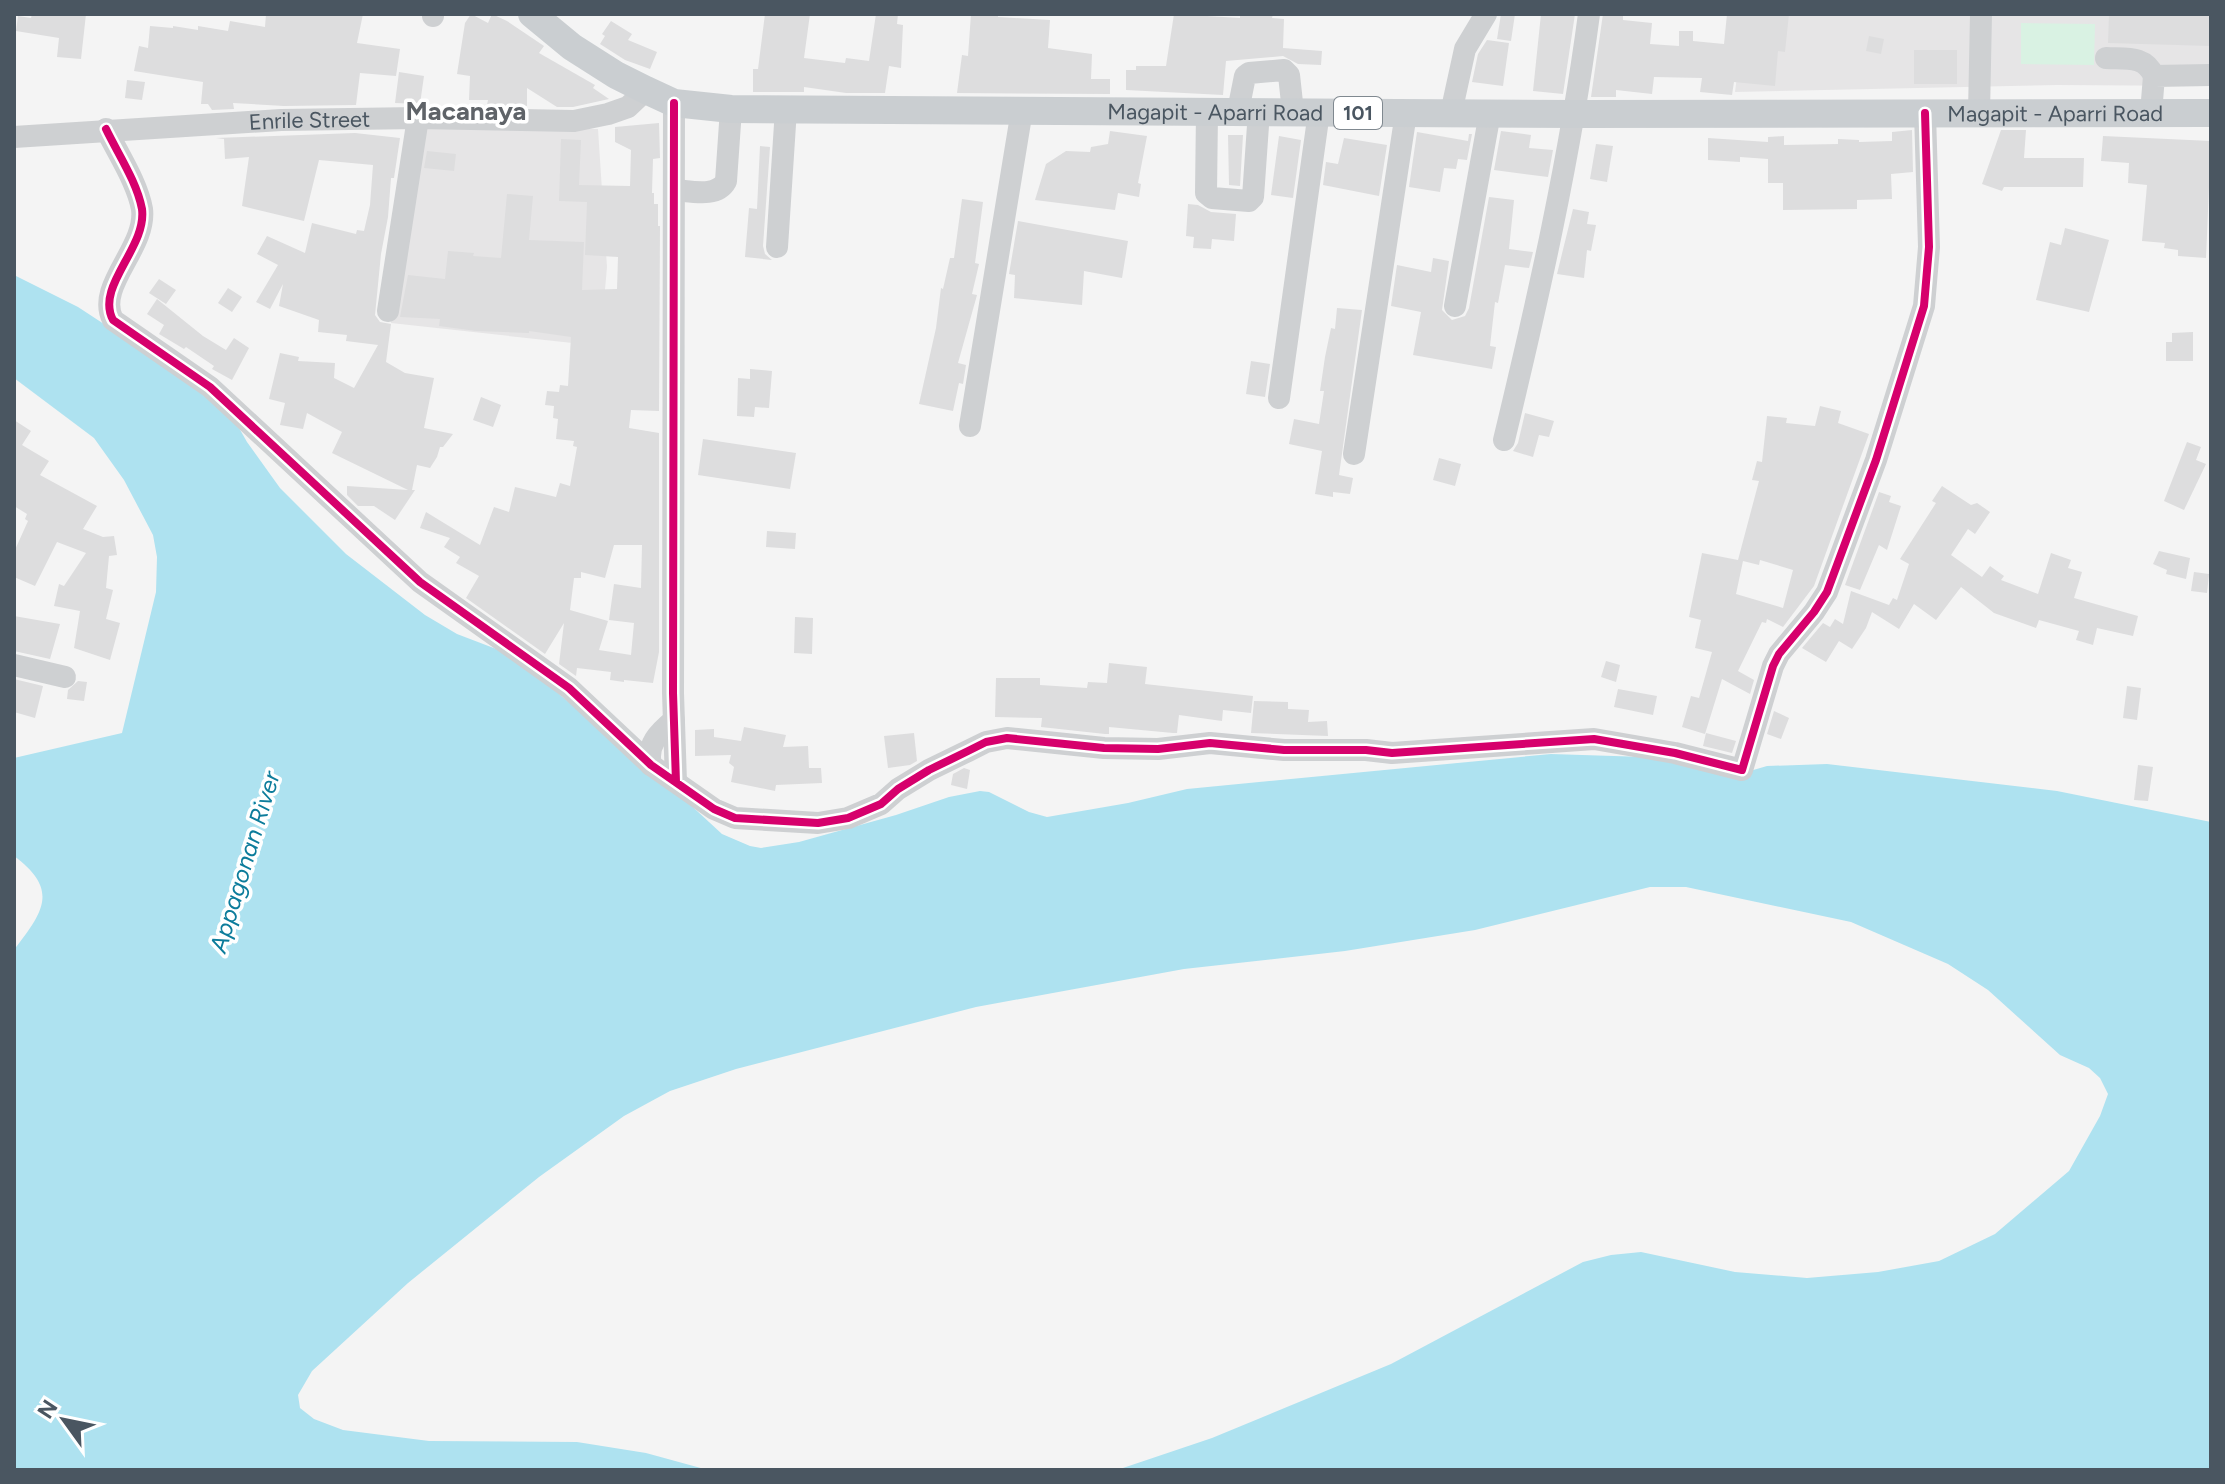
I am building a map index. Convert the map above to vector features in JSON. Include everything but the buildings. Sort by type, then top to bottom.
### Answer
[{"type":"main road","name":"Magapit - Aparri Road","points":[[532,14],[572,47],[646,90],[674,103],[731,109],[1576,114],[2211,113]]},
{"type":"street","points":[[1451,113],[1465,49],[1486,14]]},
{"type":"street","points":[[1504,440],[1535,312],[1576,114],[1589,14]]},
{"type":"street","points":[[1979,113],[1981,14]]},
{"type":"street","points":[[2106,58],[2140,59],[2145,62],[2154,76],[2151,113]]},
{"type":"street","points":[[1207,112],[1206,193],[1212,198],[1249,201],[1253,197],[1245,76],[1284,70],[1306,112],[1279,398]]},
{"type":"street","points":[[2154,76],[2210,75]]},
{"type":"street","name":"Enrile Street","points":[[14,137],[281,120],[418,118],[574,121],[628,107],[646,90]]},
{"type":"street","points":[[674,103],[676,782]]},
{"type":"street","points":[[674,190],[715,192],[722,188],[726,181],[731,109]]},
{"type":"street","points":[[777,247],[786,109]]},
{"type":"street","points":[[970,426],[1022,110]]},
{"type":"street","points":[[1354,454],[1406,113]]},
{"type":"street","points":[[1455,306],[1490,113]]},
{"type":"street","points":[[106,129],[142,209],[137,239],[108,298],[108,310],[113,320],[210,387],[420,582],[569,688],[651,765],[714,809],[735,818],[818,823],[848,818],[881,804],[898,789],[929,770],[986,742],[1007,738],[1104,748],[1158,749],[1210,743],[1284,750],[1392,753],[1594,739],[1675,753],[1742,770],[1773,666],[1827,592],[1876,460],[1924,306],[1929,247],[1925,113]]},
{"type":"street","points":[[388,311],[418,118]]},
{"type":"street","points":[[14,665],[65,677]]},
{"type":"street","points":[[651,765],[651,747],[663,728],[674,720]]},
{"type":"shaded area","points":[[1745,14],[2211,14],[2211,86],[2057,85],[1735,92]]},
{"type":"shaded area","points":[[419,127],[598,129],[607,267],[600,346],[391,323]]},
{"type":"green space","points":[[2021,23],[2095,24],[2094,65],[2021,64]]},
{"type":"water","name":"Appagonan River","points":[[14,275],[78,307],[197,385],[230,412],[280,488],[346,554],[425,615],[457,634],[512,655],[670,786],[722,834],[750,846],[761,848],[799,842],[949,797],[980,791],[1047,817],[1187,789],[1551,754],[1645,757],[1743,773],[1767,766],[1827,764],[2057,791],[2211,822],[2211,1470],[1117,1470],[1212,1438],[1391,1364],[1583,1262],[1641,1252],[1735,1272],[1807,1278],[1878,1272],[1939,1261],[1995,1234],[2069,1171],[2100,1116],[2108,1094],[2100,1078],[2089,1068],[2060,1055],[1988,990],[1948,964],[1851,922],[1686,887],[1650,887],[1475,930],[1345,951],[1184,969],[976,1007],[736,1069],[670,1091],[624,1116],[539,1177],[408,1283],[312,1371],[298,1395],[300,1408],[314,1419],[343,1430],[429,1441],[577,1442],[646,1453],[708,1470],[14,1470],[14,950],[39,913],[42,891],[28,868],[14,856],[14,758],[122,733],[156,592],[157,557],[153,535],[124,480],[94,438],[14,378]]},
{"type":"cycle path","points":[[674,103],[673,693],[676,782]]},
{"type":"cycle path","points":[[106,129],[132,178],[142,209],[137,238],[111,294],[109,307],[113,320],[210,387],[420,582],[569,688],[651,765],[714,809],[735,818],[818,823],[848,818],[881,804],[898,789],[929,770],[986,742],[1007,738],[1104,748],[1158,749],[1210,743],[1284,750],[1392,753],[1594,739],[1675,753],[1742,770],[1773,666],[1827,592],[1876,460],[1924,306],[1929,247],[1925,113]]},
{"type":"district","name":"Macanaya","points":[[466,111]]}]
